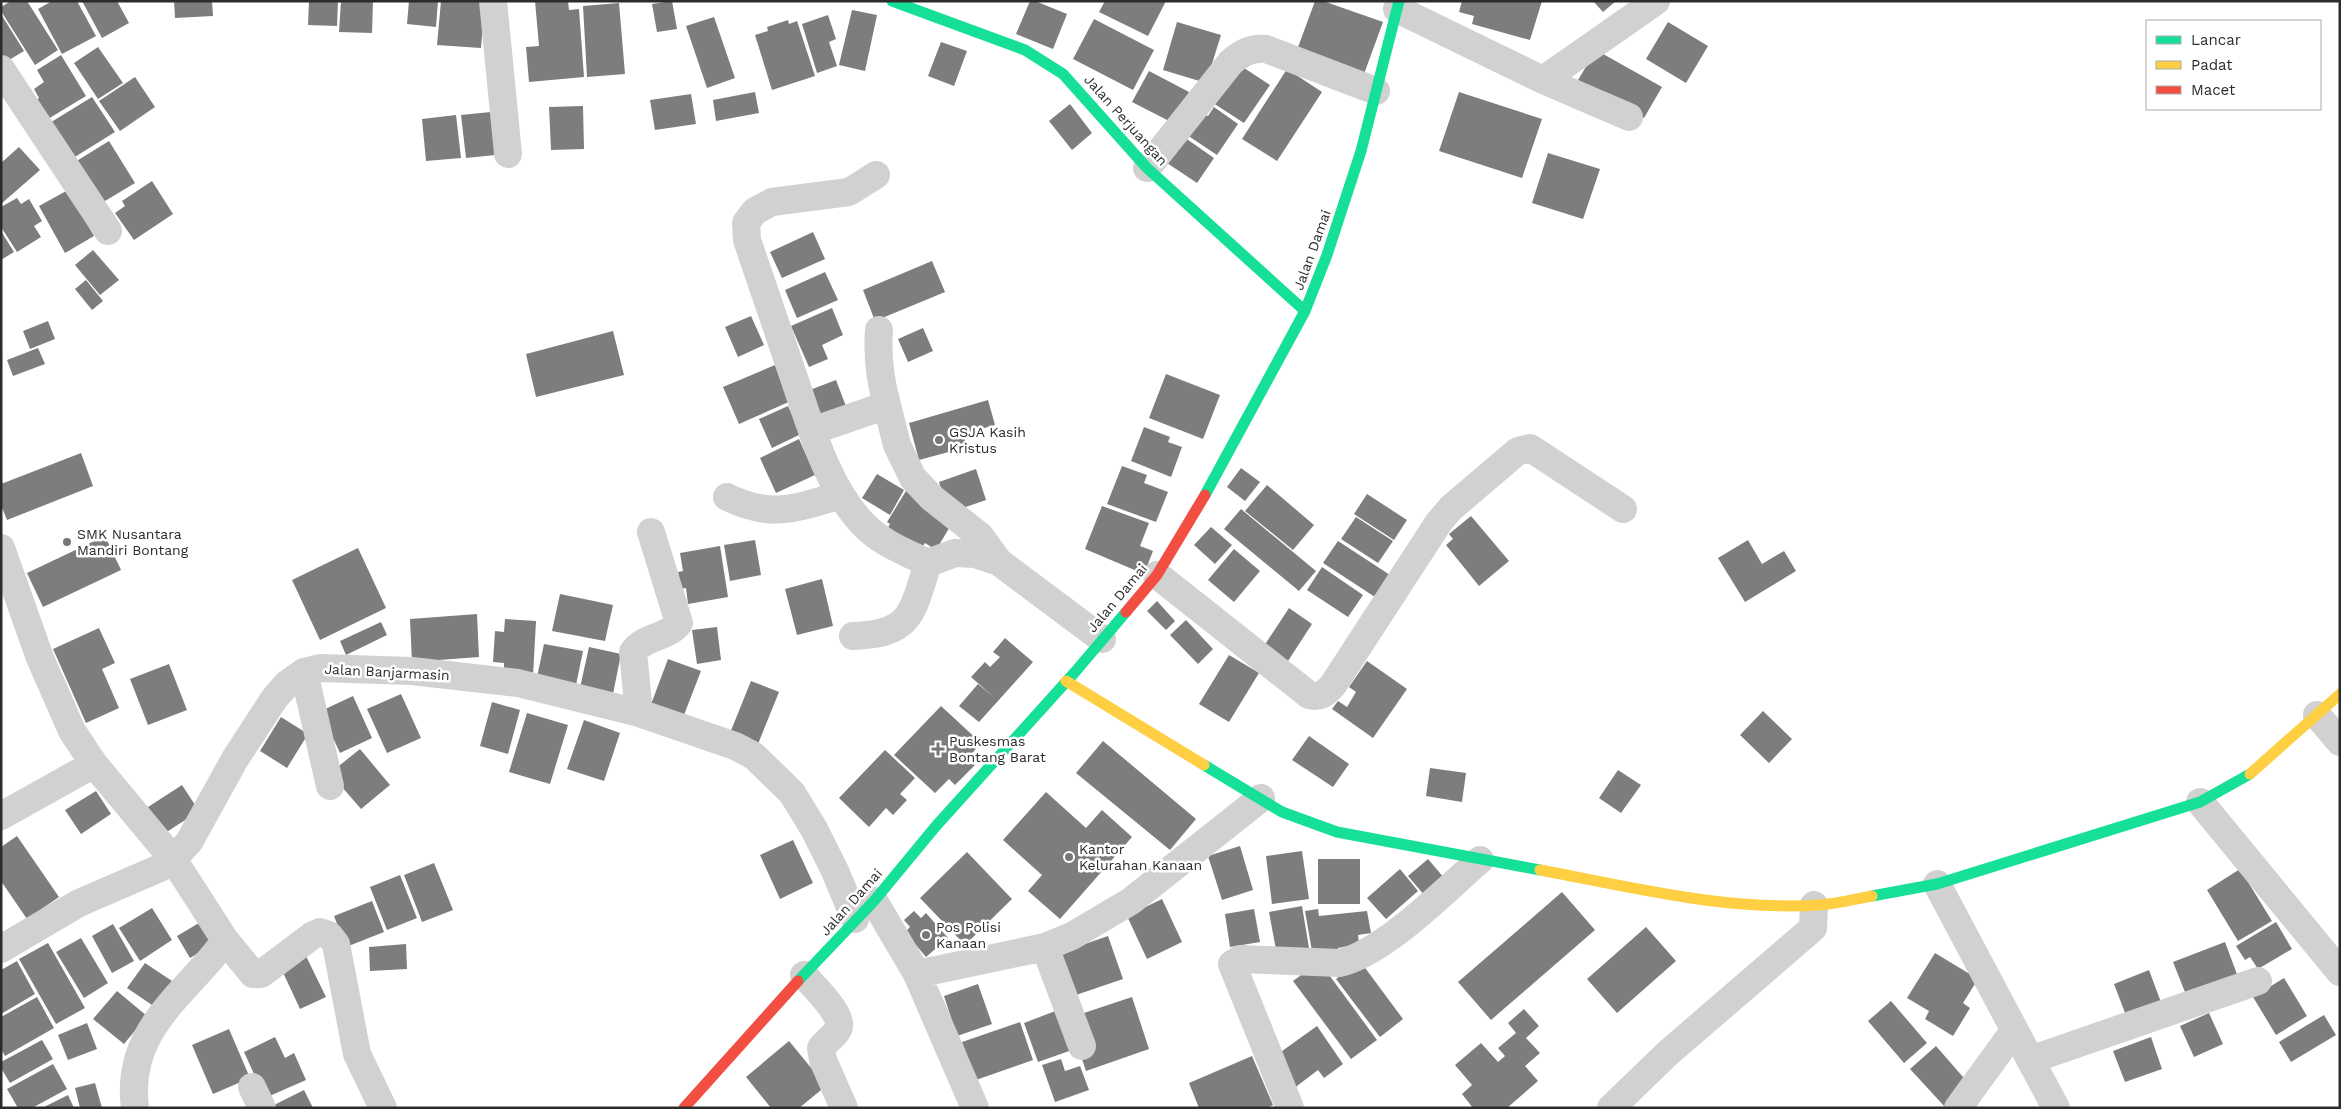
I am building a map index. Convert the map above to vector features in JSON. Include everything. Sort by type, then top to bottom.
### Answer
[{"type":"street","points":[[493,1],[508,154]]},
{"type":"street","name":"Jalan Perjuangan","points":[[892,1],[1025,50],[1063,74],[1147,168],[1305,310]]},
{"type":"street","points":[[1543,80],[1656,1]]},
{"type":"street","points":[[1398,5],[1543,80],[1629,117]]},
{"type":"street","name":"Jalan Damai","points":[[684,1108],[864,910],[936,826],[1075,672],[1157,575],[1190,523],[1305,310],[1342,212],[1398,5]]},
{"type":"street","points":[[1147,168],[1231,62],[1242,53],[1253,48],[1266,50],[1376,91]]},
{"type":"street","points":[[1,69],[108,231]]},
{"type":"street","points":[[876,174],[849,192],[772,202],[755,210],[746,223],[747,240],[812,431],[841,495],[864,525],[877,537],[928,563]]},
{"type":"street","points":[[879,330],[877,351],[879,371],[897,445],[913,478],[932,498],[974,530],[999,562],[1096,647]]},
{"type":"street","points":[[812,431],[887,405]]},
{"type":"street","points":[[1157,575],[1309,695],[1315,696],[1322,695],[1333,685],[1439,522],[1452,508],[1518,451],[1530,448],[1624,509]]},
{"type":"street","points":[[727,496],[745,506],[774,511],[807,505],[841,495]]},
{"type":"street","points":[[639,713],[633,652],[641,643],[675,628],[679,623],[651,532]]},
{"type":"street","points":[[1,548],[43,666],[72,731],[94,764],[174,859],[227,944],[253,974],[260,974],[320,932],[329,935],[336,944],[357,1054],[382,1108]]},
{"type":"street","points":[[853,636],[875,635],[896,629],[909,616],[928,563],[955,552],[975,554],[999,562]]},
{"type":"street","name":"Jalan Banjarmasin","points":[[1,949],[80,902],[160,868],[174,859],[189,842],[235,759],[274,699],[287,684],[304,672],[320,668],[343,667],[508,682],[639,713],[745,751],[792,793],[827,854],[848,898],[864,910]]},
{"type":"street","points":[[304,672],[330,786]]},
{"type":"street","points":[[1066,681],[1282,812],[1336,832],[1694,899],[1778,906],[1814,905],[1937,884],[2200,802],[2245,778],[2340,694]]},
{"type":"street","points":[[2317,716],[2340,742]]},
{"type":"street","points":[[1,816],[94,764]]},
{"type":"street","points":[[917,974],[1045,947],[1072,936],[1131,901],[1261,798]]},
{"type":"street","points":[[2200,802],[2340,972]]},
{"type":"street","points":[[1290,1108],[1232,964],[1240,958],[1340,963],[1352,960],[1388,939],[1480,860]]},
{"type":"street","points":[[1937,884],[2056,1108]]},
{"type":"street","points":[[1610,1108],[1668,1053],[1813,928],[1814,905]]},
{"type":"street","points":[[864,910],[917,974],[975,1108]]},
{"type":"street","points":[[135,1108],[133,1092],[136,1066],[146,1037],[175,999],[227,944]]},
{"type":"street","points":[[1045,947],[1082,1046]]},
{"type":"street","points":[[804,976],[836,1012],[839,1020],[838,1029],[821,1048],[823,1060],[844,1108]]},
{"type":"street","points":[[2030,1060],[2258,981]]},
{"type":"street","points":[[1958,1108],[2014,1031]]},
{"type":"building","points":[[11,1],[27,1],[58,50],[35,65],[1,11],[1,7]]},
{"type":"building","points":[[52,1],[77,1],[96,36],[62,54],[38,9]]},
{"type":"building","points":[[82,1],[117,1],[129,23],[102,38]]},
{"type":"building","points":[[174,1],[212,1],[213,16],[175,18]]},
{"type":"building","points":[[309,1],[338,1],[337,26],[308,25]]},
{"type":"building","points":[[341,1],[373,1],[372,33],[339,32]]},
{"type":"building","points":[[409,1],[438,1],[436,27],[407,24]]},
{"type":"building","points":[[441,1],[485,1],[481,48],[437,45]]},
{"type":"building","points":[[535,1],[568,1],[569,10],[579,9],[584,77],[529,82],[526,47],[539,46]]},
{"type":"building","points":[[672,1],[677,29],[657,32],[652,4]]},
{"type":"building","points":[[1030,1],[1035,1],[1067,14],[1053,49],[1016,34]]},
{"type":"building","points":[[1105,1],[1166,1],[1148,36],[1099,12]]},
{"type":"building","points":[[1315,1],[1323,1],[1383,22],[1364,74],[1297,50]]},
{"type":"building","points":[[1462,1],[1542,1],[1530,40],[1472,24],[1474,16],[1459,12]]},
{"type":"building","points":[[1593,1],[1616,1],[1603,12]]},
{"type":"building","points":[[619,3],[625,74],[587,77],[583,6]]},
{"type":"building","points":[[852,10],[877,15],[865,71],[839,65]]},
{"type":"building","points":[[1,14],[24,51],[4,63],[1,59]]},
{"type":"building","points":[[828,15],[836,39],[829,42],[837,66],[817,73],[802,24]]},
{"type":"building","points":[[714,17],[735,78],[707,88],[686,26]]},
{"type":"building","points":[[1094,19],[1154,50],[1133,90],[1073,59]]},
{"type":"building","points":[[788,20],[789,24],[797,21],[815,76],[772,90],[755,35],[768,31],[767,27]]},
{"type":"building","points":[[1177,22],[1221,35],[1206,83],[1163,70]]},
{"type":"building","points":[[1668,22],[1708,46],[1686,83],[1646,59]]},
{"type":"building","points":[[941,42],[967,51],[954,86],[928,76]]},
{"type":"building","points":[[98,47],[123,83],[98,99],[74,63]]},
{"type":"building","points":[[1596,50],[1662,87],[1644,118],[1578,80]]},
{"type":"building","points":[[61,55],[86,96],[43,122],[31,103],[39,98],[34,89],[44,82],[37,70]]},
{"type":"building","points":[[1238,64],[1270,85],[1244,123],[1213,103]]},
{"type":"building","points":[[1287,69],[1322,92],[1277,161],[1242,139]]},
{"type":"building","points":[[1149,71],[1189,92],[1173,123],[1132,102]]},
{"type":"building","points":[[135,77],[155,107],[120,131],[99,101]]},
{"type":"building","points":[[755,92],[759,113],[716,121],[713,100]]},
{"type":"building","points":[[1459,92],[1542,119],[1522,178],[1439,151]]},
{"type":"building","points":[[691,94],[696,124],[655,130],[650,100]]},
{"type":"building","points":[[92,97],[115,132],[70,160],[48,124]]},
{"type":"building","points":[[1070,104],[1092,133],[1072,150],[1049,121]]},
{"type":"building","points":[[583,106],[584,149],[551,150],[549,107]]},
{"type":"building","points":[[1214,107],[1238,124],[1217,155],[1187,135],[1202,113],[1208,116]]},
{"type":"building","points":[[491,112],[495,155],[466,158],[461,115]]},
{"type":"building","points":[[456,115],[461,158],[426,161],[422,119]]},
{"type":"building","points":[[1181,135],[1214,158],[1197,183],[1164,161]]},
{"type":"building","points":[[109,141],[135,183],[100,204],[75,162]]},
{"type":"building","points":[[19,147],[40,170],[1,204],[1,163]]},
{"type":"building","points":[[1548,153],[1600,169],[1583,219],[1532,203]]},
{"type":"building","points":[[152,181],[173,214],[134,240],[115,213],[125,206],[122,201]]},
{"type":"building","points":[[68,190],[94,236],[65,253],[39,206]]},
{"type":"building","points":[[17,198],[21,204],[29,199],[42,221],[34,226],[41,237],[17,252],[1,227],[1,207]]},
{"type":"building","points":[[1,231],[14,252],[1,260]]},
{"type":"building","points":[[813,232],[825,259],[782,278],[770,252]]},
{"type":"building","points":[[93,250],[119,280],[100,295],[75,265]]},
{"type":"building","points":[[932,261],[945,292],[875,321],[863,290]]},
{"type":"building","points":[[825,272],[838,300],[797,318],[785,290]]},
{"type":"building","points":[[86,280],[103,301],[92,310],[75,289]]},
{"type":"building","points":[[832,308],[843,335],[822,345],[828,359],[809,367],[791,326]]},
{"type":"building","points":[[751,316],[764,345],[738,357],[725,327]]},
{"type":"building","points":[[48,321],[55,339],[30,349],[23,331]]},
{"type":"building","points":[[923,328],[933,351],[908,362],[898,339]]},
{"type":"building","points":[[613,331],[624,375],[536,397],[526,354]]},
{"type":"building","points":[[38,348],[45,364],[13,376],[7,360]]},
{"type":"building","points":[[775,365],[791,401],[739,424],[723,387]]},
{"type":"building","points":[[1166,374],[1220,395],[1203,439],[1149,418]]},
{"type":"building","points":[[836,380],[847,409],[814,422],[802,393]]},
{"type":"building","name":"GSJA Kasih Kristus","points":[[988,400],[995,425],[963,434],[967,447],[919,460],[909,423]]},
{"type":"building","points":[[788,406],[801,434],[772,448],[759,419]]},
{"type":"building","points":[[1144,427],[1170,437],[1168,442],[1182,447],[1171,477],[1131,461]]},
{"type":"building","points":[[799,439],[815,475],[776,493],[760,458]]},
{"type":"building","points":[[81,453],[93,486],[7,520],[1,505],[1,484]]},
{"type":"building","points":[[1122,466],[1147,475],[1144,483],[1168,492],[1156,522],[1107,504]]},
{"type":"building","points":[[1241,468],[1260,482],[1245,501],[1227,487]]},
{"type":"building","points":[[976,469],[986,500],[957,510],[946,505],[939,482]]},
{"type":"building","points":[[877,474],[904,490],[890,515],[862,498]]},
{"type":"building","points":[[1267,485],[1314,525],[1293,550],[1245,511]]},
{"type":"building","points":[[906,491],[954,520],[936,550],[925,543],[918,553],[885,533],[890,524],[887,522]]},
{"type":"building","points":[[1367,494],[1407,520],[1394,540],[1354,514]]},
{"type":"building","points":[[1102,506],[1149,523],[1140,546],[1153,551],[1144,574],[1085,549]]},
{"type":"building","points":[[1241,509],[1316,571],[1299,591],[1224,529]]},
{"type":"building","points":[[1471,516],[1509,561],[1479,586],[1446,545],[1453,539],[1449,534]]},
{"type":"building","points":[[1356,517],[1393,541],[1378,563],[1341,539]]},
{"type":"building","points":[[1211,527],[1232,545],[1215,564],[1194,545]]},
{"type":"building","points":[[105,536],[121,570],[43,607],[27,573]]},
{"type":"building","points":[[755,540],[761,575],[730,581],[724,545]]},
{"type":"building","points":[[1748,540],[1762,564],[1784,551],[1796,571],[1745,602],[1718,558]]},
{"type":"building","points":[[1338,541],[1390,575],[1375,597],[1323,563]]},
{"type":"building","points":[[720,546],[728,597],[688,604],[686,588],[681,589],[678,572],[683,571],[680,553]]},
{"type":"building","points":[[358,548],[386,608],[320,640],[292,580]]},
{"type":"building","points":[[1234,549],[1260,571],[1234,602],[1208,580]]},
{"type":"building","points":[[1322,567],[1363,595],[1348,617],[1307,590]]},
{"type":"building","points":[[822,579],[833,626],[797,635],[785,589]]},
{"type":"building","points":[[560,594],[613,605],[605,641],[552,631]]},
{"type":"building","points":[[1157,601],[1175,621],[1166,630],[1147,611]]},
{"type":"building","points":[[1289,608],[1312,624],[1288,661],[1264,646]]},
{"type":"building","points":[[477,614],[479,657],[412,662],[410,619]]},
{"type":"building","points":[[505,619],[536,621],[533,676],[504,674],[504,663],[493,662],[495,631],[504,632]]},
{"type":"building","points":[[1186,620],[1213,649],[1198,664],[1170,635]]},
{"type":"building","points":[[381,622],[387,635],[346,655],[340,641]]},
{"type":"building","points":[[717,627],[721,660],[697,664],[692,630]]},
{"type":"building","points":[[99,628],[115,663],[102,669],[119,708],[86,723],[53,649]]},
{"type":"building","points":[[1005,638],[1033,662],[979,722],[959,706],[978,684],[995,698],[971,677],[985,662],[990,667],[1000,657],[993,652]]},
{"type":"building","points":[[544,644],[583,651],[575,690],[536,682]]},
{"type":"building","points":[[589,647],[621,654],[611,704],[578,697]]},
{"type":"building","points":[[1229,655],[1259,673],[1229,722],[1199,704]]},
{"type":"building","points":[[668,659],[701,671],[682,720],[650,707]]},
{"type":"building","points":[[1367,661],[1407,689],[1373,738],[1332,709],[1338,701],[1347,707],[1356,692],[1349,687]]},
{"type":"building","points":[[169,664],[187,710],[148,725],[130,679]]},
{"type":"building","points":[[751,681],[779,692],[758,744],[730,733]]},
{"type":"building","points":[[401,694],[421,738],[387,753],[367,709]]},
{"type":"building","points":[[353,696],[372,738],[340,753],[334,740],[329,743],[321,711]]},
{"type":"building","points":[[492,702],[520,710],[508,754],[480,746]]},
{"type":"building","name":"Puskesmas Bontang Barat","points":[[941,706],[981,743],[968,758],[975,765],[955,785],[949,779],[935,793],[894,755]]},
{"type":"building","points":[[1763,711],[1792,739],[1769,763],[1740,735]]},
{"type":"building","points":[[527,713],[568,725],[550,784],[509,772]]},
{"type":"building","points":[[281,717],[308,734],[287,768],[260,751]]},
{"type":"building","points":[[584,720],[620,733],[604,781],[567,769]]},
{"type":"building","points":[[1309,736],[1349,764],[1333,787],[1292,760]]},
{"type":"building","points":[[1103,741],[1196,819],[1170,850],[1076,773]]},
{"type":"building","points":[[360,749],[390,785],[361,809],[330,773]]},
{"type":"building","points":[[885,750],[915,778],[900,794],[907,800],[893,815],[886,808],[869,827],[839,798]]},
{"type":"building","points":[[1430,768],[1466,773],[1462,802],[1426,796]]},
{"type":"building","points":[[1618,770],[1641,785],[1621,813],[1599,798]]},
{"type":"building","points":[[182,785],[199,811],[162,835],[145,809]]},
{"type":"building","points":[[96,791],[111,814],[81,834],[65,810]]},
{"type":"building","name":"Kantor Kelurahan Kanaan","points":[[1046,792],[1086,828],[1102,810],[1132,837],[1060,919],[1028,891],[1042,875],[1003,840]]},
{"type":"building","points":[[17,836],[59,897],[27,919],[1,881],[1,847]]},
{"type":"building","points":[[793,840],[813,883],[780,899],[760,855]]},
{"type":"building","points":[[1240,846],[1253,890],[1222,900],[1208,856]]},
{"type":"building","points":[[1302,851],[1309,899],[1272,904],[1266,856]]},
{"type":"building","points":[[967,852],[1012,899],[965,945],[920,898]]},
{"type":"building","points":[[1318,859],[1360,859],[1360,904],[1318,904]]},
{"type":"building","points":[[1428,859],[1445,879],[1425,896],[1408,876]]},
{"type":"building","points":[[434,863],[453,910],[422,922],[404,875]]},
{"type":"building","points":[[1400,869],[1418,891],[1386,919],[1367,898]]},
{"type":"building","points":[[2240,869],[2272,921],[2238,941],[2207,890]]},
{"type":"building","points":[[400,875],[417,918],[387,930],[370,887]]},
{"type":"building","points":[[1562,892],[1595,930],[1491,1020],[1458,982]]},
{"type":"building","points":[[1162,899],[1182,942],[1147,959],[1127,916]]},
{"type":"building","points":[[372,901],[384,932],[346,947],[334,916]]},
{"type":"building","points":[[1302,906],[1310,954],[1277,955],[1269,912]]},
{"type":"building","points":[[152,908],[172,940],[140,961],[119,928]]},
{"type":"building","points":[[1254,909],[1260,942],[1230,947],[1225,914]]},
{"type":"building","points":[[1318,909],[1319,916],[1367,911],[1371,933],[1358,935],[1359,944],[1338,948],[1338,952],[1313,957],[1305,911]]},
{"type":"building","name":"Pos Polisi Kanaan","points":[[914,911],[921,918],[926,913],[948,938],[926,957],[905,932],[910,927],[904,920]]},
{"type":"building","points":[[204,920],[217,942],[190,958],[177,936]]},
{"type":"building","points":[[2276,922],[2292,949],[2258,969],[2250,957],[2245,960],[2236,946]]},
{"type":"building","points":[[113,924],[134,961],[112,973],[92,936]]},
{"type":"building","points":[[1646,927],[1676,961],[1617,1013],[1587,979]]},
{"type":"building","points":[[1108,936],[1123,979],[1073,996],[1059,953]]},
{"type":"building","points":[[81,938],[108,983],[84,998],[56,952]]},
{"type":"building","points":[[2225,942],[2238,977],[2187,997],[2173,962]]},
{"type":"building","points":[[48,943],[85,1008],[56,1024],[19,959]]},
{"type":"building","points":[[406,944],[407,969],[370,971],[369,947]]},
{"type":"building","points":[[1935,953],[1978,979],[1963,1003],[1970,1008],[1953,1036],[1925,1019],[1929,1011],[1907,998]]},
{"type":"building","points":[[305,954],[326,997],[300,1009],[280,966]]},
{"type":"building","points":[[17,961],[35,994],[1,1014],[1,970]]},
{"type":"building","points":[[1360,961],[1403,1019],[1380,1037],[1336,979]]},
{"type":"building","points":[[145,963],[172,981],[155,1007],[127,988]]},
{"type":"building","points":[[1324,968],[1377,1040],[1351,1059],[1293,981],[1308,970],[1313,976]]},
{"type":"building","points":[[2149,970],[2162,1005],[2127,1018],[2114,984]]},
{"type":"building","points":[[2284,978],[2307,1016],[2276,1035],[2253,997]]},
{"type":"building","points":[[978,984],[992,1024],[957,1036],[944,996]]},
{"type":"building","points":[[117,991],[147,1016],[124,1044],[93,1019]]},
{"type":"building","points":[[37,997],[54,1028],[5,1056],[1,1049],[1,1017]]},
{"type":"building","points":[[1132,997],[1149,1049],[1086,1071],[1079,1050],[1084,1013]]},
{"type":"building","points":[[1891,1001],[1927,1043],[1904,1063],[1868,1021]]},
{"type":"building","points":[[1524,1009],[1539,1026],[1526,1038],[1540,1053],[1525,1066],[1538,1081],[1507,1108],[1473,1108],[1462,1094],[1472,1085],[1455,1065],[1481,1043],[1498,1062],[1505,1056],[1498,1048],[1516,1033],[1508,1023]]},
{"type":"building","points":[[1058,1010],[1072,1050],[1038,1062],[1024,1023]]},
{"type":"building","points":[[2209,1013],[2223,1044],[2194,1057],[2180,1026]]},
{"type":"building","points":[[2324,1015],[2336,1035],[2291,1062],[2279,1042]]},
{"type":"building","points":[[1020,1022],[1033,1060],[976,1080],[962,1042]]},
{"type":"building","points":[[87,1023],[97,1049],[68,1060],[58,1035]]},
{"type":"building","points":[[1317,1026],[1343,1064],[1324,1078],[1318,1070],[1293,1089],[1271,1059]]},
{"type":"building","points":[[229,1029],[250,1078],[213,1094],[192,1045]]},
{"type":"building","points":[[275,1037],[285,1058],[294,1053],[306,1080],[265,1098],[244,1052]]},
{"type":"building","points":[[2151,1037],[2162,1069],[2125,1082],[2113,1051]]},
{"type":"building","points":[[42,1040],[53,1059],[10,1083],[1,1068],[1,1062]]},
{"type":"building","points":[[789,1041],[826,1086],[799,1108],[771,1108],[746,1077]]},
{"type":"building","points":[[1936,1046],[1970,1085],[1945,1107],[1910,1069]]},
{"type":"building","points":[[1252,1056],[1273,1105],[1267,1108],[1199,1108],[1189,1083]]},
{"type":"building","points":[[1061,1059],[1065,1071],[1080,1066],[1089,1090],[1055,1102],[1042,1065]]},
{"type":"building","points":[[53,1064],[67,1089],[32,1108],[18,1108],[7,1089]]},
{"type":"building","points":[[95,1083],[102,1108],[80,1108],[75,1088]]},
{"type":"building","points":[[304,1090],[313,1108],[273,1108],[272,1106]]},
{"type":"building","points":[[68,1095],[74,1108],[42,1108]]},
{"type":"traffic: fast","points":[[892,1],[1025,50],[1063,74],[1147,168],[1305,311]]},
{"type":"traffic: fast","points":[[1205,495],[1305,311],[1327,255],[1361,151],[1399,1]]},
{"type":"traffic: fast","points":[[798,981],[874,901],[936,826],[1075,672],[1126,612]]},
{"type":"traffic: fast","points":[[1204,765],[1282,812],[1337,832],[1540,870]]},
{"type":"traffic: fast","points":[[1872,896],[1937,884],[2200,802],[2250,774]]},
{"type":"traffic: slow","points":[[1066,681],[1204,765]]},
{"type":"traffic: slow","points":[[2250,774],[2340,694]]},
{"type":"traffic: slow","points":[[1540,870],[1678,896],[1749,904],[1819,905],[1872,896]]},
{"type":"traffic: jam","points":[[1126,612],[1157,575],[1205,495]]},
{"type":"traffic: jam","points":[[684,1108],[798,981]]},
{"type":"place","name":"GSJA Kasih Kristus","points":[[939,440]]},
{"type":"place","name":"SMK Nusantara Mandiri Bontang","points":[[67,542]]},
{"type":"place","name":"Puskesmas Bontang Barat","points":[[938,749]]},
{"type":"place","name":"Kantor Kelurahan Kanaan","points":[[1069,857]]},
{"type":"place","name":"Pos Polisi Kanaan","points":[[926,935]]}]
